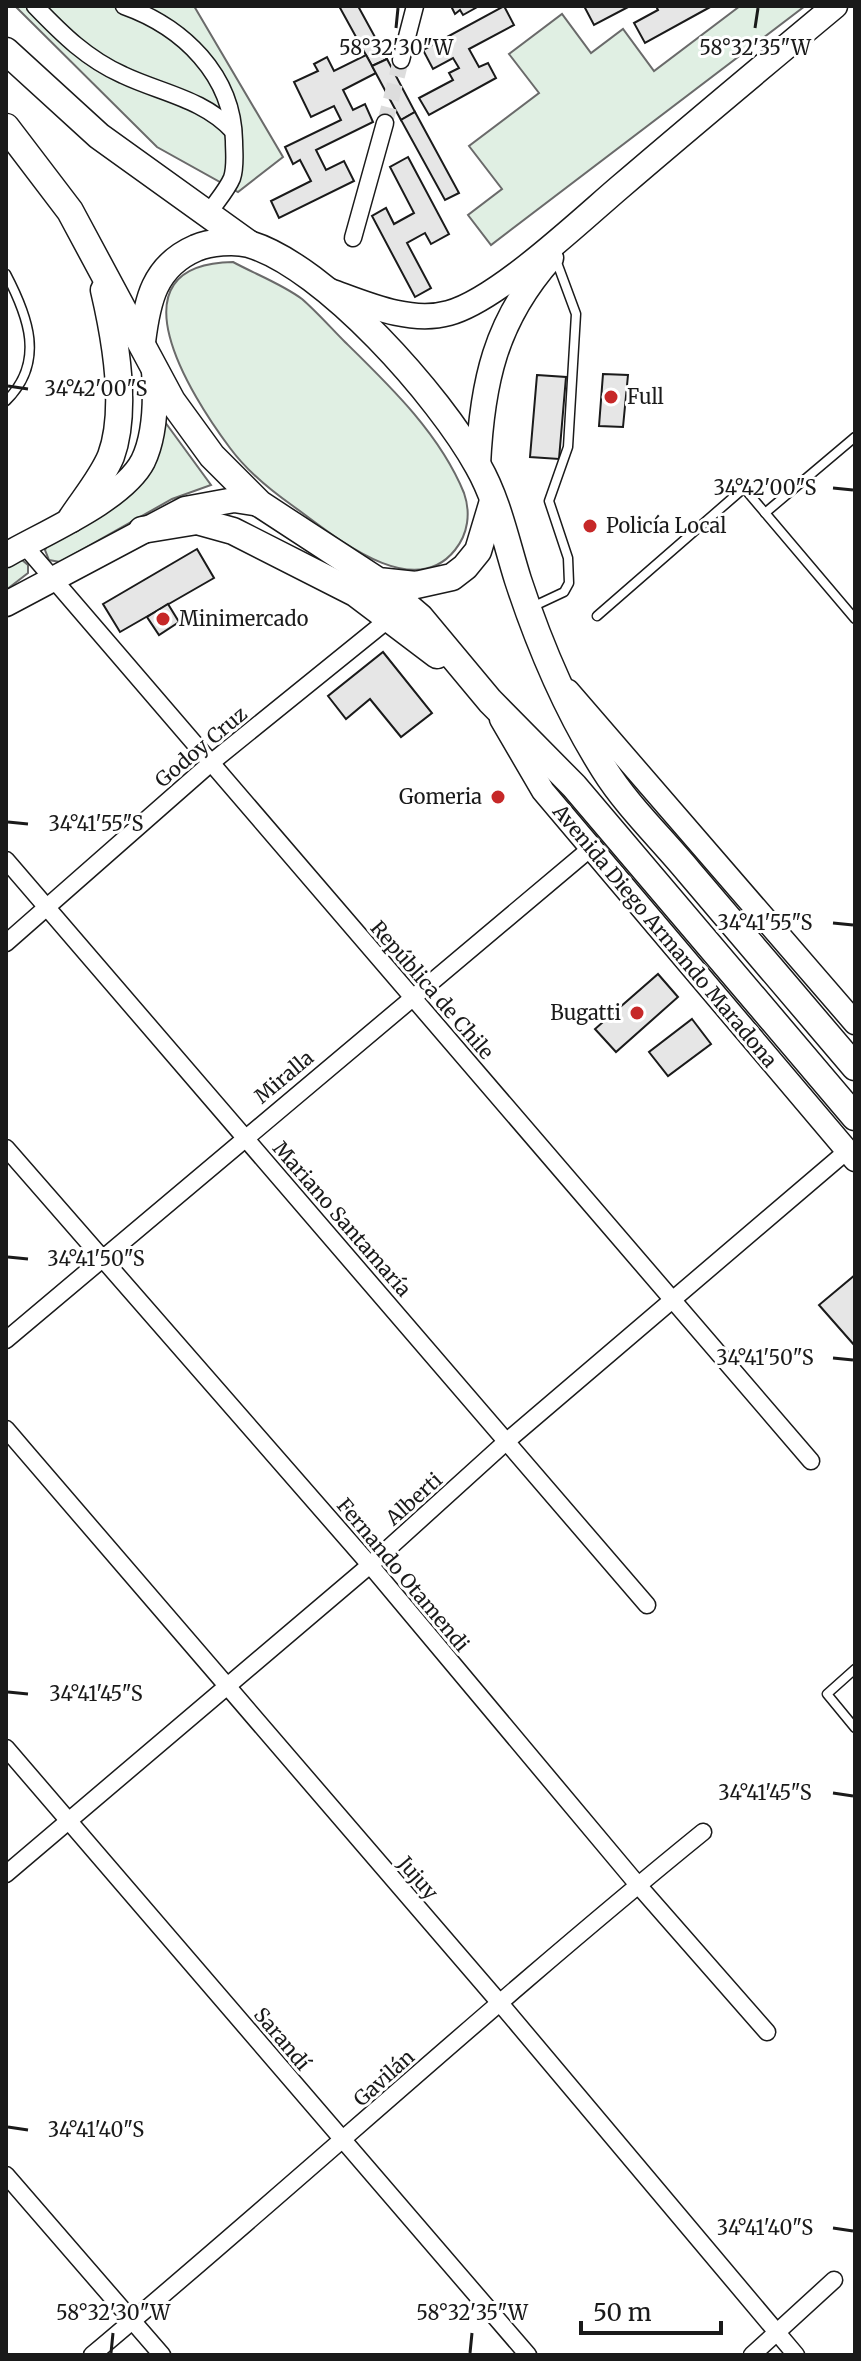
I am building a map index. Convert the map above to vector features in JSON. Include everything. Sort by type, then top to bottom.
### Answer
[{"type":"main road","points":[[6,51],[89,128],[248,243],[328,291],[395,312],[446,314],[481,300],[586,217],[835,6]]},
{"type":"main road","points":[[6,127],[70,211],[142,342]]},
{"type":"main road","points":[[478,465],[481,408],[499,341],[513,307],[586,217]]},
{"type":"main road","points":[[116,340],[129,316],[168,264],[203,245],[248,243]]},
{"type":"main road","points":[[71,519],[111,456],[117,426],[116,340],[97,259]]},
{"type":"main road","points":[[142,342],[145,312],[156,282]]},
{"type":"main road","points":[[328,291],[417,382],[478,465],[528,609],[560,682],[605,771],[855,1067]]},
{"type":"main road","name":"Avenida Diego Armando Maradona","points":[[142,342],[154,370],[212,456],[260,504],[378,581],[420,617],[485,694],[574,786],[855,1117]]},
{"type":"main road","points":[[15,550],[111,494],[141,464],[150,444],[154,370]]},
{"type":"main road","points":[[6,604],[185,509],[234,500],[260,504]]},
{"type":"main road","points":[[378,581],[416,585],[452,577],[478,551],[493,501]]},
{"type":"main road","points":[[142,530],[197,521],[214,524],[342,585],[390,618],[485,694]]},
{"type":"street","points":[[35,6],[77,49],[122,75],[203,106],[234,132]]},
{"type":"street","points":[[124,6],[167,27],[214,70],[225,89],[234,132],[231,181],[208,214]]},
{"type":"street","points":[[401,60],[415,6]]},
{"type":"street","points":[[353,238],[385,123]]},
{"type":"street","name":"República de Chile","points":[[15,550],[55,578],[811,1461]]},
{"type":"street","name":"Godoy Cruz","points":[[6,943],[212,762],[390,618]]},
{"type":"street","points":[[560,682],[855,1023]]},
{"type":"street","name":"Avenida Diego Armando Maradona","points":[[485,694],[543,791],[851,1156]]},
{"type":"street","name":"Miralla","points":[[6,1340],[411,996],[591,848]]},
{"type":"street","name":"Mariano Santamaría","points":[[6,860],[647,1605]]},
{"type":"street","name":"Fernando Otamendi","points":[[6,1148],[370,1565],[638,1885],[767,2032]]},
{"type":"street","name":"Alberti","points":[[6,1874],[370,1565],[507,1441],[851,1156]]},
{"type":"street","name":"Jujuy","points":[[6,1429],[499,2002],[796,2355]]},
{"type":"street","name":"Sarandí","points":[[6,1748],[528,2355]]},
{"type":"street","name":"Gavilán","points":[[92,2355],[343,2142],[499,2002],[703,1832]]},
{"type":"street","points":[[6,2175],[162,2355]]},
{"type":"street","points":[[752,2355],[834,2280]]},
{"type":"lane","points":[[528,609],[564,592],[570,571],[549,501],[568,447],[576,314],[554,254]]},
{"type":"lane","points":[[6,274],[25,310],[31,357],[22,379],[6,401]]},
{"type":"lane","points":[[765,513],[855,437]]},
{"type":"lane","points":[[597,616],[744,488],[855,619]]},
{"type":"lane","points":[[855,1669],[827,1694],[855,1728]]},
{"type":"green space","points":[[15,6],[194,6],[283,157],[238,192],[157,147]]},
{"type":"green space","points":[[740,6],[805,6],[491,245],[468,215],[502,189],[469,146],[539,93],[509,54],[562,14],[591,53],[623,29],[654,71]]},
{"type":"green space","points":[[233,262],[308,304],[396,394],[442,451],[464,493],[468,516],[459,544],[437,565],[417,570],[395,567],[372,559],[350,546],[259,480],[214,425],[181,367],[170,336],[166,308],[174,285],[195,268]]},
{"type":"green space","points":[[165,422],[211,485],[172,499],[60,562],[49,560],[45,550],[48,543],[85,521]]},
{"type":"green space","points":[[22,560],[28,565],[28,573],[6,590],[6,564]]},
{"type":"building","points":[[339,6],[358,6],[387,59],[372,66]]},
{"type":"building","points":[[451,6],[479,6],[463,15],[460,10],[455,14]]},
{"type":"building","points":[[504,6],[514,25],[469,49],[479,67],[488,63],[496,78],[429,115],[419,98],[453,80],[449,73],[459,68],[453,58],[433,69],[423,50]]},
{"type":"building","points":[[584,6],[630,6],[594,25]]},
{"type":"building","points":[[656,6],[712,6],[645,43],[634,23],[658,10]]},
{"type":"building","points":[[366,55],[376,73],[343,90],[353,110],[365,104],[373,122],[316,150],[326,170],[344,161],[354,181],[279,218],[271,201],[311,181],[300,160],[293,164],[285,147],[341,120],[334,106],[311,117],[294,82],[318,71],[314,64],[327,57],[334,71]]},
{"type":"building","points":[[387,59],[415,112],[401,120],[372,66]]},
{"type":"building","points":[[415,112],[459,193],[445,200],[401,120]]},
{"type":"building","points":[[408,157],[449,234],[431,244],[425,233],[407,243],[431,288],[415,297],[372,216],[386,208],[394,224],[414,213],[390,167]]},
{"type":"building","points":[[603,374],[628,375],[623,427],[599,426]]},
{"type":"building","points":[[537,375],[566,377],[559,459],[530,457]]},
{"type":"building","points":[[197,549],[214,578],[120,632],[103,604]]},
{"type":"building","name":"Minimercado","points":[[168,604],[179,622],[159,635],[147,617]]},
{"type":"building","points":[[383,652],[432,713],[401,737],[370,699],[346,719],[328,696]]},
{"type":"building","name":"Bugatti","points":[[658,974],[678,997],[616,1052],[595,1029]]},
{"type":"building","points":[[692,1019],[711,1044],[668,1076],[649,1052]]},
{"type":"building","points":[[855,1275],[855,1346],[819,1305]]},
{"type":"tunnel","points":[[385,123],[401,60]]},
{"type":"place","name":"Full","points":[[611,397]]},
{"type":"place","name":"Policía Local","points":[[590,526]]},
{"type":"place","name":"Minimercado","points":[[163,619]]},
{"type":"place","name":"Gomeria","points":[[498,797]]},
{"type":"place","name":"Bugatti","points":[[637,1013]]}]
